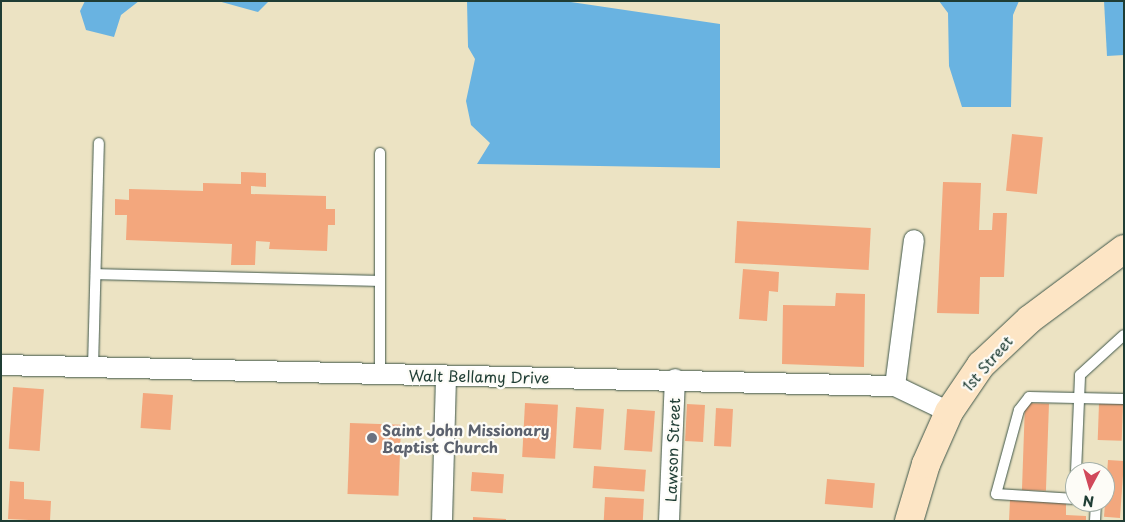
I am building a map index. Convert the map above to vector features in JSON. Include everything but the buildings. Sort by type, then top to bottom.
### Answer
[{"type":"main road","name":"1st Street","points":[[908,521],[926,464],[950,412],[981,365],[1008,338],[1124,249]]},
{"type":"street","points":[[895,386],[914,240]]},
{"type":"street","name":"Walt Bellamy Drive","points":[[1,365],[446,376],[675,379],[895,386],[950,412]]},
{"type":"street","points":[[442,521],[446,376]]},
{"type":"street","name":"Lawson Street","points":[[669,521],[675,379]]},
{"type":"lane","points":[[93,367],[99,142]]},
{"type":"lane","points":[[380,153],[377,281],[380,374]]},
{"type":"lane","points":[[96,274],[377,281]]},
{"type":"lane","points":[[1076,462],[1080,375],[1124,335]]},
{"type":"lane","points":[[1065,498],[996,494],[1019,410],[1029,397],[1124,399]]},
{"type":"water","points":[[85,1],[139,1],[121,15],[114,37],[86,30],[80,11]]},
{"type":"water","points":[[218,1],[269,1],[258,12]]},
{"type":"water","points":[[467,1],[564,1],[720,24],[720,168],[477,164],[490,143],[471,125],[466,101],[475,59],[468,47]]},
{"type":"water","points":[[939,1],[1019,1],[1013,15],[1011,107],[962,107],[949,66],[948,13]]},
{"type":"water","points":[[1104,1],[1124,1],[1124,55],[1107,56]]},
{"type":"place","name":"Saint John Missionary Baptist Church","points":[[372,438]]}]
